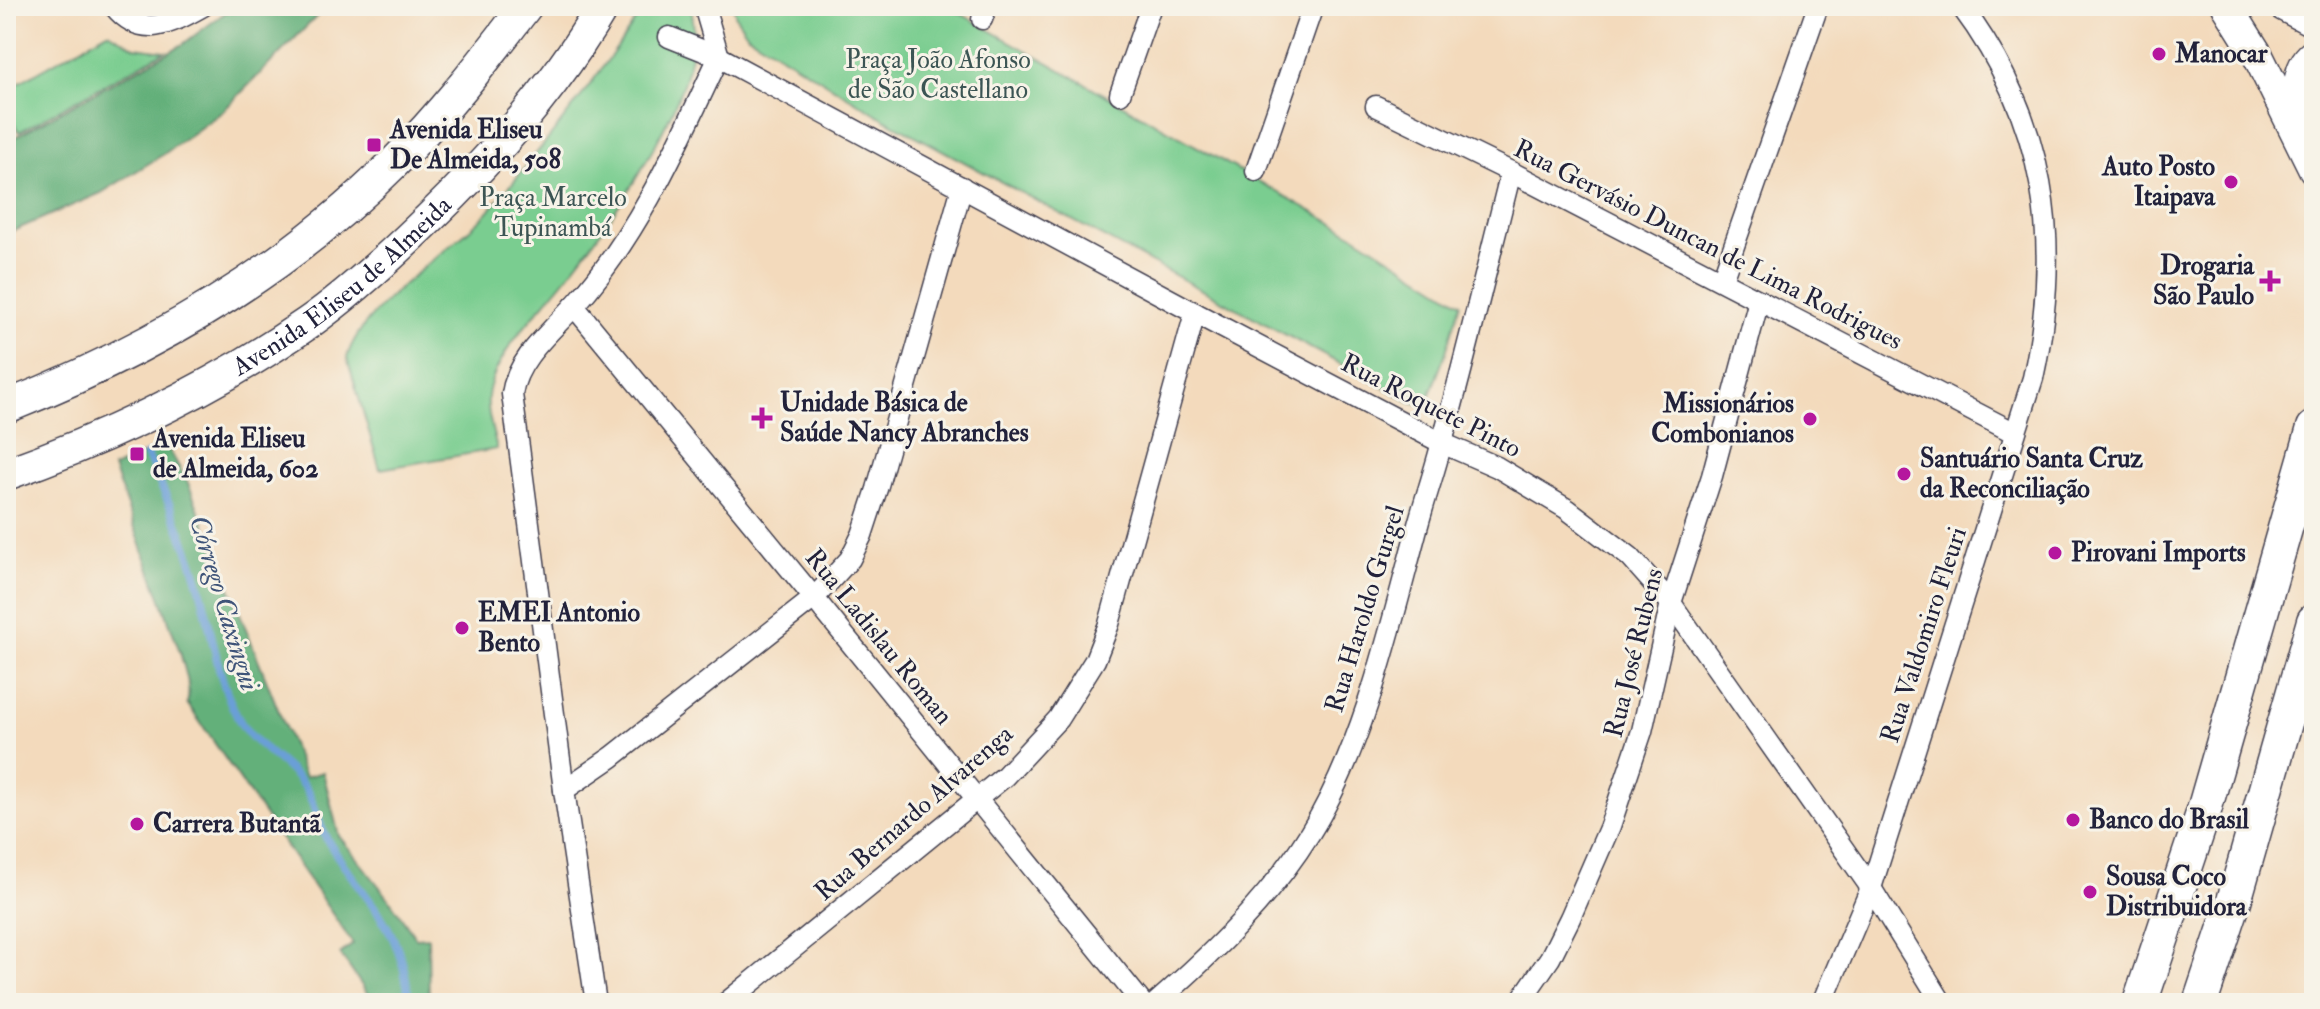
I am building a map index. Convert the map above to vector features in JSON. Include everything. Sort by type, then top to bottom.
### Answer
[{"type":"highway","points":[[2140,1003],[2203,814],[2314,428]]},
{"type":"highway","points":[[2200,1003],[2234,901],[2314,621]]},
{"type":"main road","points":[[6,407],[68,382],[154,338],[223,299],[305,242],[393,164],[467,83],[526,6]]},
{"type":"main road","name":"Avenida Eliseu de Almeida","points":[[6,474],[70,452],[152,415],[223,378],[310,322],[407,241],[494,153],[561,74],[603,6]]},
{"type":"main road","points":[[2227,6],[2257,54],[2310,160]]},
{"type":"main road","points":[[2284,6],[2314,22]]},
{"type":"main road","points":[[2310,160],[2298,104],[2309,58],[2314,54]]},
{"type":"street","points":[[114,6],[121,15],[142,27],[167,23],[203,6]]},
{"type":"street","points":[[596,1003],[564,790],[512,394],[522,367],[542,340],[592,286],[625,238],[675,150],[719,57],[704,6]]},
{"type":"street","points":[[1120,94],[1151,6]]},
{"type":"street","points":[[1256,171],[1313,6]]},
{"type":"street","points":[[1722,280],[1818,6]]},
{"type":"street","name":"Rua Valdomiro Fleuri","points":[[1822,1003],[1871,888],[2033,378],[2042,335],[2047,289],[2046,208],[2022,114],[1982,34],[1961,6]]},
{"type":"street","name":"Rua Roquete Pinto","points":[[669,37],[719,57],[1195,313],[1442,443],[1497,467],[1567,509],[1630,557],[1671,603],[1871,888],[1942,1003]]},
{"type":"street","name":"Rua Gervásio Duncan de Lima Rodrigues","points":[[1376,106],[1511,172],[2015,433]]},
{"type":"street","name":"Rua Haroldo Gurgel","points":[[1156,1003],[1260,900],[1311,832],[1337,779],[1377,673],[1442,443],[1511,172]]},
{"type":"street","points":[[564,790],[612,757],[814,598],[850,559],[862,535],[962,187]]},
{"type":"street","name":"Rua José Rubens","points":[[1519,1003],[1550,958],[1610,826],[1642,731],[1671,603],[1712,476],[1759,300]]},
{"type":"street","name":"Rua Ladislau Roman","points":[[574,306],[1142,1003]]},
{"type":"street","name":"Rua Bernardo Alvarenga","points":[[726,1003],[977,800],[1005,776],[1058,719],[1095,660],[1109,624],[1195,313]]},
{"type":"green space","points":[[234,6],[327,6],[222,112],[164,154],[101,193],[6,234],[6,142],[183,44]]},
{"type":"green space","name":"Praça Marcelo Tupinambá","points":[[645,6],[690,6],[693,36],[687,71],[673,109],[631,187],[585,253],[514,341],[497,368],[488,399],[497,449],[380,469],[347,358],[355,339],[385,302],[498,201],[584,93]]},
{"type":"green space","name":"Praça João Afonso de São Castellano","points":[[733,6],[947,6],[1354,235],[1461,303],[1427,402],[1418,404],[1409,401],[886,120],[748,35]]},
{"type":"green space","points":[[108,32],[135,47],[165,51],[19,132],[6,110],[6,90]]},
{"type":"green space","points":[[166,444],[188,483],[305,777],[323,772],[339,836],[416,938],[428,937],[429,1003],[374,1003],[340,954],[353,944],[187,703],[188,684],[180,652],[113,468]]},
{"type":"waterway","name":"Córrego Caxingui","points":[[147,455],[192,562],[230,702],[244,728],[305,788],[329,843],[391,934],[406,976],[409,1003]]},
{"type":"place","name":"Manocar","points":[[2159,54]]},
{"type":"place","name":"Avenida Eliseu De Almeida, 508","points":[[374,145]]},
{"type":"place","name":"Auto Posto Itaipava","points":[[2231,182]]},
{"type":"place","name":"Drogaria São Paulo","points":[[2270,281]]},
{"type":"place","name":"Unidade Básica de Saúde Nancy Abranches","points":[[762,418]]},
{"type":"place","name":"Missionários Combonianos","points":[[1810,419]]},
{"type":"place","name":"Avenida Eliseu de Almeida, 602","points":[[137,454]]},
{"type":"place","name":"Santuário Santa Cruz da Reconciliação","points":[[1904,474]]},
{"type":"place","name":"Pirovani Imports","points":[[2055,553]]},
{"type":"place","name":"EMEI Antonio Bento","points":[[462,628]]},
{"type":"place","name":"Banco do Brasil","points":[[2073,820]]},
{"type":"place","name":"Carrera Butantã","points":[[137,824]]},
{"type":"place","name":"Sousa Coco Distribuidora","points":[[2090,892]]}]
